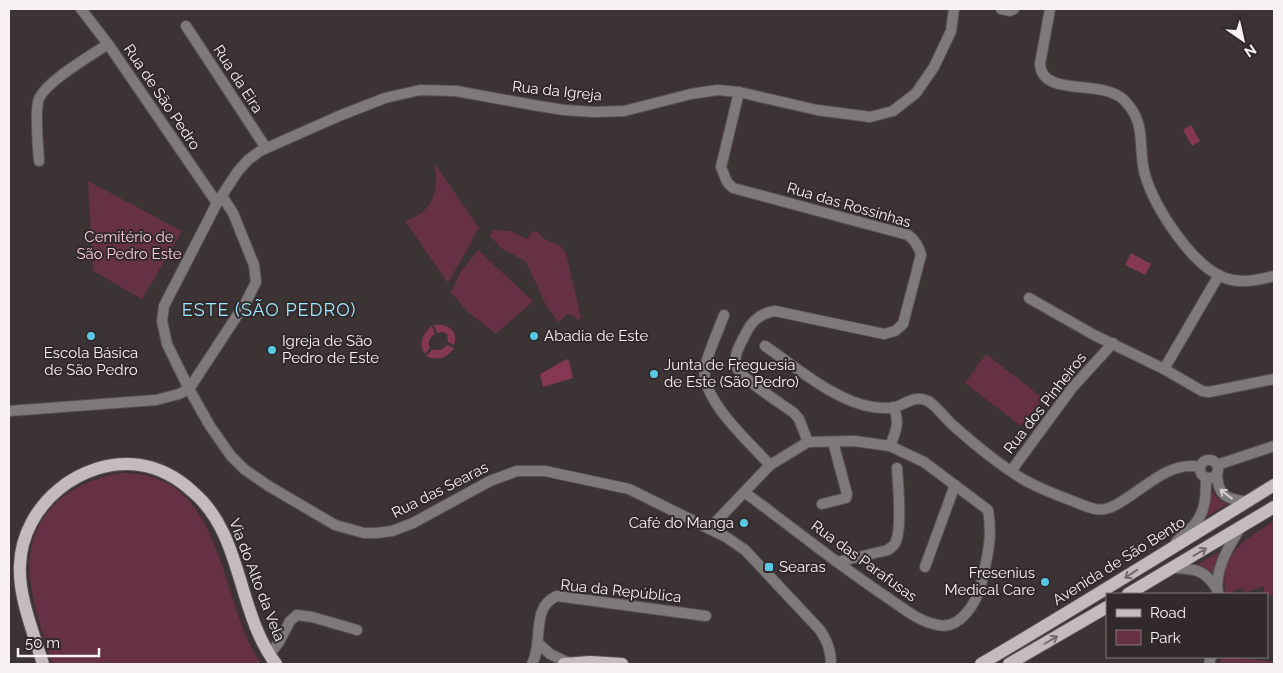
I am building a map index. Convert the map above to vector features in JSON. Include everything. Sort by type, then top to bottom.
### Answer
[{"type":"main road","name":"Via do Alto da Vela","points":[[43,664],[21,580],[22,550],[30,526],[43,503],[60,488],[80,475],[112,465],[140,465],[172,476],[194,492],[213,514],[226,540],[254,624],[272,660]]},
{"type":"main road","name":"Avenida de São Bento","points":[[981,664],[1126,578],[1172,547],[1274,485]]},
{"type":"main road","points":[[1130,593],[1274,507]]},
{"type":"main road","name":"Avenida de São Bento","points":[[1009,664],[1106,608]]},
{"type":"main road","points":[[566,664],[590,662],[622,664]]},
{"type":"street","name":"Rua de São Pedro","points":[[81,9],[219,199],[233,213],[254,265],[256,282],[246,302],[189,389]]},
{"type":"street","name":"Rua da Igreja","points":[[219,199],[248,160],[266,148],[385,98],[420,90],[456,91],[533,106],[594,112],[624,111],[691,94],[717,90],[739,92],[817,110],[870,117],[893,111],[916,93],[934,67],[951,31],[954,9]]},
{"type":"street","points":[[1001,9],[1010,11],[1014,9]]},
{"type":"street","points":[[1050,9],[1040,64],[1043,76],[1055,84],[1113,92],[1129,106],[1135,114],[1141,130],[1145,172],[1152,196],[1167,222],[1185,245],[1207,267],[1226,278],[1242,281],[1274,276]]},
{"type":"street","name":"Rua da Eira","points":[[186,26],[266,148]]},
{"type":"street","points":[[39,161],[38,103],[42,92],[108,44]]},
{"type":"street","name":"Rua das Rossinhas","points":[[739,92],[721,167],[726,182],[733,188],[908,235],[920,249],[921,256],[903,324],[895,331],[884,334],[775,311],[755,319],[749,326],[736,356],[736,367],[745,378],[794,413],[803,427],[808,442]]},
{"type":"street","name":"Rua das Searas","points":[[219,199],[170,293],[164,306],[162,321],[166,344],[189,389],[223,445],[244,469],[267,485],[335,525],[364,533],[392,531],[413,523],[502,475],[516,471],[544,471],[629,488],[726,537],[745,550],[820,630],[828,642],[832,664]]},
{"type":"street","points":[[1164,369],[1219,275]]},
{"type":"street","points":[[1029,298],[1094,335],[1164,369],[1202,391],[1209,392],[1274,379]]},
{"type":"street","points":[[724,315],[705,367],[707,388],[717,405],[770,465]]},
{"type":"street","name":"Rua dos Pinheiros","points":[[1011,471],[1072,388],[1113,343]]},
{"type":"street","points":[[765,346],[848,401],[872,407],[894,408],[910,400],[926,400],[955,428],[1023,479],[1096,510],[1111,508],[1142,486],[1173,469],[1191,465],[1200,467]]},
{"type":"street","points":[[9,411],[156,400],[179,394],[189,389]]},
{"type":"street","points":[[890,446],[898,419],[894,408]]},
{"type":"street","name":"Rua das Parafusas","points":[[744,492],[866,584],[917,618],[939,626],[952,624],[967,614],[978,596],[990,548],[991,527],[988,510],[924,462],[890,446],[854,441],[808,442]]},
{"type":"street","points":[[709,529],[770,465],[808,442]]},
{"type":"street","points":[[822,504],[846,498],[847,494],[833,442]]},
{"type":"street","points":[[1206,478],[1214,477],[1217,470],[1274,446]]},
{"type":"street","points":[[1172,547],[1195,524],[1202,513],[1205,502],[1206,478],[1200,472],[1202,463],[1210,460],[1217,470],[1219,489],[1223,494],[1231,499],[1247,502]]},
{"type":"street","points":[[837,562],[888,550],[894,546],[899,522],[897,468]]},
{"type":"street","points":[[925,567],[955,485]]},
{"type":"street","points":[[1218,592],[1219,572],[1224,556],[1240,528]]},
{"type":"street","points":[[1173,568],[1202,572],[1211,579],[1218,592]]},
{"type":"street","name":"Rua da República","points":[[534,663],[539,644],[540,616],[546,602],[557,596],[706,616]]},
{"type":"street","points":[[272,660],[290,621],[297,615],[312,616],[357,630]]},
{"type":"street","points":[[539,644],[549,659],[566,664]]},
{"type":"green space","points":[[435,164],[479,228],[448,283],[405,221],[422,213],[432,200],[436,183]]},
{"type":"green space","name":"Cemitério de São Pedro Este","points":[[88,181],[182,231],[142,299],[93,271]]},
{"type":"green space","points":[[493,230],[511,231],[527,239],[533,231],[539,233],[544,239],[559,245],[566,253],[581,318],[577,320],[574,316],[568,314],[558,322],[546,305],[526,262],[500,247],[490,236]]},
{"type":"green space","points":[[478,250],[533,301],[496,334],[468,312],[451,292],[461,271]]},
{"type":"green space","points":[[986,354],[1043,398],[1021,426],[965,383]]},
{"type":"green space","points":[[123,473],[157,478],[182,494],[201,517],[226,576],[247,638],[261,664],[52,664],[31,589],[30,556],[34,537],[42,520],[53,506],[67,494],[84,484],[103,477]]},
{"type":"green space","points":[[1211,490],[1219,500],[1227,504],[1205,518],[1210,505]]},
{"type":"green space","points":[[1274,521],[1274,608],[1273,595],[1268,596],[1268,593],[1264,593],[1264,586],[1245,593],[1242,588],[1233,591],[1234,593],[1226,593],[1224,580],[1230,558],[1253,535]]},
{"type":"green space","points":[[1219,552],[1212,573],[1197,565]]},
{"type":"green space","points":[[1221,658],[1242,658],[1274,662],[1274,664],[1220,664]]},
{"type":"shaded area","points":[[1191,125],[1200,141],[1192,146],[1183,130]]},
{"type":"shaded area","points":[[1131,253],[1151,264],[1145,275],[1125,265]]},
{"type":"shaded area","points":[[434,325],[444,325],[454,332],[454,345],[448,342],[447,334],[443,332],[437,333]]},
{"type":"shaded area","points":[[432,326],[435,334],[430,340],[430,348],[425,354],[422,339]]},
{"type":"shaded area","points":[[447,345],[454,348],[449,354],[438,358],[426,356],[432,350],[441,350]]},
{"type":"shaded area","points":[[567,359],[573,378],[543,387],[540,374]]},
{"type":"place","name":"Escola Básica de São Pedro","points":[[91,336]]},
{"type":"place","name":"Abadia de Este","points":[[534,336]]},
{"type":"place","name":"Igreja de São Pedro de Este","points":[[272,350]]},
{"type":"place","name":"Junta de Freguesia de Este (São Pedro)","points":[[654,374]]},
{"type":"place","name":"Café do Manga","points":[[744,523]]},
{"type":"place","name":"Searas","points":[[769,567]]},
{"type":"place","name":"Fresenius Medical Care","points":[[1045,582]]},
{"type":"district","name":"ESTE (SÃO PEDRO)","points":[[269,309]]}]
